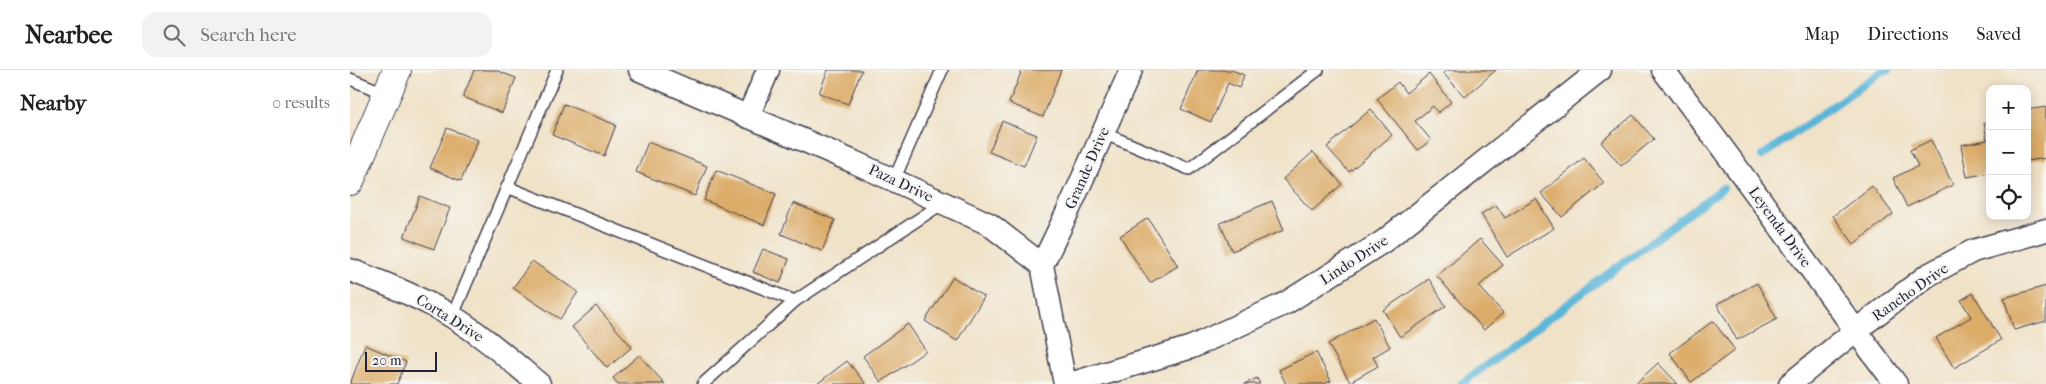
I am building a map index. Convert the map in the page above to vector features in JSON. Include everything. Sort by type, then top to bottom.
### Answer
[{"type":"street","name":"Paza Drive","points":[[640,70],[894,180],[989,224],[1042,264]]},
{"type":"street","points":[[748,117],[768,70]]},
{"type":"street","name":"Grande Drive","points":[[1042,264],[1069,209],[1131,70]]},
{"type":"street","name":"Lindo Drive","points":[[1070,384],[1192,347],[1286,303],[1384,242],[1600,70]]},
{"type":"street","name":"Leyenda Drive","points":[[1663,70],[1718,139],[1855,331],[1896,384]]},
{"type":"street","points":[[350,181],[394,77]]},
{"type":"street","name":"Rancho Drive","points":[[1790,384],[1928,275],[1973,250],[2046,230]]},
{"type":"street","points":[[1042,264],[1065,384]]},
{"type":"street","name":"Corta Drive","points":[[350,270],[407,293],[452,317],[496,347],[539,384]]},
{"type":"lane","points":[[452,317],[557,70]]},
{"type":"lane","points":[[894,180],[942,70]]},
{"type":"lane","points":[[1103,133],[1189,169],[1318,70]]},
{"type":"lane","points":[[350,79],[394,77]]},
{"type":"lane","points":[[507,187],[795,301]]},
{"type":"lane","points":[[703,384],[795,301],[943,202]]},
{"type":"building","points":[[474,70],[495,70],[516,78],[502,113],[463,97]]},
{"type":"building","points":[[828,70],[862,70],[848,104],[819,93]]},
{"type":"building","points":[[1022,70],[1061,70],[1043,117],[1009,103]]},
{"type":"building","points":[[1198,70],[1232,70],[1244,75],[1239,88],[1228,83],[1211,122],[1181,109]]},
{"type":"building","points":[[1447,70],[1496,70],[1465,97],[1443,73]]},
{"type":"building","points":[[1429,74],[1451,102],[1438,113],[1433,106],[1415,121],[1431,140],[1418,150],[1377,99],[1398,82],[1406,93]]},
{"type":"building","points":[[564,104],[616,125],[604,156],[552,135]]},
{"type":"building","points":[[2046,107],[2046,158],[2031,160],[2031,130],[2031,109]]},
{"type":"building","points":[[1371,109],[1392,135],[1349,172],[1327,147]]},
{"type":"building","points":[[1633,115],[1654,139],[1621,166],[1601,142]]},
{"type":"building","points":[[1002,121],[1037,135],[1024,166],[989,152]]},
{"type":"building","points":[[447,128],[478,140],[461,181],[430,168]]},
{"type":"building","points":[[1931,140],[1953,185],[1907,207],[1893,178],[1918,166],[1910,150]]},
{"type":"building","points":[[1986,140],[1986,174],[1967,177],[1961,145]]},
{"type":"building","points":[[648,142],[707,166],[695,196],[636,172]]},
{"type":"building","points":[[1313,152],[1342,184],[1312,211],[1283,179]]},
{"type":"building","points":[[1584,158],[1604,183],[1562,217],[1541,193]]},
{"type":"building","points":[[716,170],[776,194],[764,225],[704,200]]},
{"type":"building","points":[[1872,186],[1893,214],[1854,244],[1833,216]]},
{"type":"building","points":[[420,196],[450,208],[434,249],[404,237]]},
{"type":"building","points":[[1536,199],[1554,228],[1507,257],[1481,214],[1496,205],[1505,218]]},
{"type":"building","points":[[1272,201],[1284,230],[1232,251],[1220,223]]},
{"type":"building","points":[[793,203],[835,220],[822,251],[781,234]]},
{"type":"building","points":[[1148,218],[1178,266],[1150,283],[1120,236]]},
{"type":"building","points":[[1480,239],[1503,265],[1479,286],[1503,313],[1484,330],[1437,276]]},
{"type":"building","points":[[763,249],[789,259],[780,283],[753,272]]},
{"type":"building","points":[[532,261],[578,292],[560,319],[513,288]]},
{"type":"building","points":[[953,277],[984,297],[957,341],[925,321]]},
{"type":"building","points":[[1429,279],[1446,306],[1400,337],[1383,310]]},
{"type":"building","points":[[1757,283],[1777,319],[1737,340],[1717,304]]},
{"type":"building","points":[[2046,286],[2046,321],[2014,330],[2004,298]]},
{"type":"building","points":[[1973,293],[2001,340],[1954,368],[1936,338],[1971,317],[1961,300]]},
{"type":"building","points":[[596,306],[632,347],[607,368],[572,327]]},
{"type":"building","points":[[1374,318],[1390,347],[1373,357],[1378,366],[1350,382],[1328,344]]},
{"type":"building","points":[[1713,321],[1735,350],[1691,382],[1670,353]]},
{"type":"building","points":[[908,324],[926,351],[881,382],[863,356]]},
{"type":"building","points":[[365,345],[406,362],[397,384],[350,384]]},
{"type":"building","points":[[1316,352],[1331,381],[1324,384],[1286,384],[1279,370]]},
{"type":"building","points":[[639,355],[665,384],[618,384],[613,378]]},
{"type":"building","points":[[847,361],[866,384],[817,384]]},
{"type":"building","points":[[1658,363],[1678,384],[1635,384]]},
{"type":"building","points":[[1257,378],[1260,384],[1244,384]]},
{"type":"waterway","points":[[1762,156],[1881,72],[1888,70]]},
{"type":"waterway","points":[[1461,384],[1723,188]]}]
